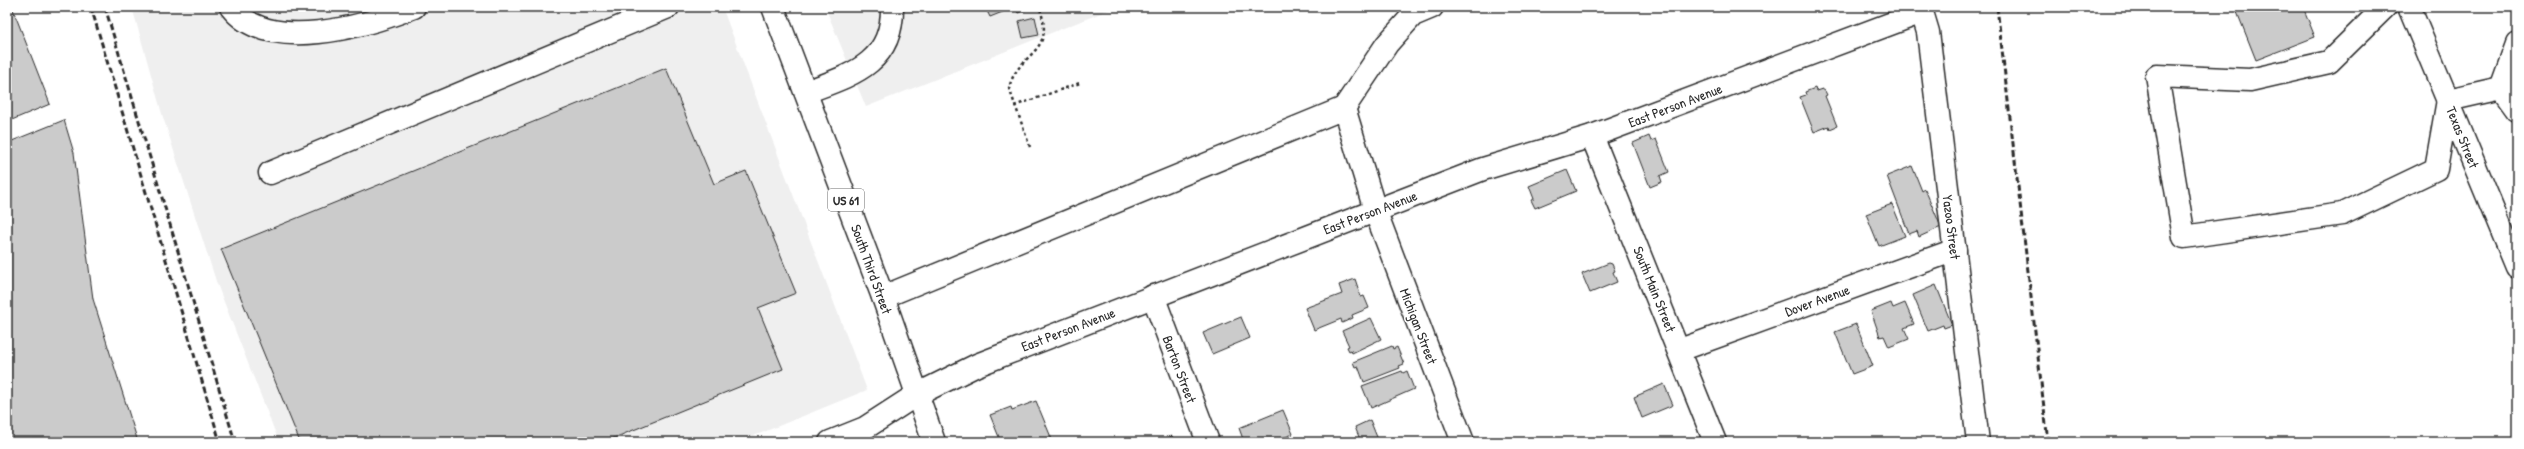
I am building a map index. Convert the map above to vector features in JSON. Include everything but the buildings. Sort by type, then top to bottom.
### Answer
[{"type":"street","points":[[231,7],[244,20],[264,30],[289,34],[354,25],[414,7]]},
{"type":"street","points":[[270,173],[668,7]]},
{"type":"street","name":"South Third Street","points":[[773,7],[882,297],[934,442]]},
{"type":"street","points":[[806,92],[844,78],[870,62],[888,40],[892,7]]},
{"type":"street","points":[[882,297],[1344,108],[1392,38],[1413,15],[1432,7]]},
{"type":"street","points":[[2385,7],[2329,62],[2250,80],[2157,76],[2184,237],[2342,214],[2436,169],[2448,100],[2509,90]]},
{"type":"street","name":"Texas Street","points":[[2410,7],[2517,268]]},
{"type":"street","name":"East Person Avenue","points":[[830,442],[865,428],[916,395],[977,365],[1482,169],[1592,136],[1922,12]]},
{"type":"street","name":"Yazoo Street","points":[[1922,12],[1928,32],[1978,442]]},
{"type":"street","points":[[2517,44],[2509,90],[2517,110]]},
{"type":"street","name":"Michigan Street","points":[[1344,108],[1375,210],[1462,442]]},
{"type":"street","name":"South Main Street","points":[[1592,136],[1680,350],[1715,442]]},
{"type":"street","name":"Dover Avenue","points":[[1680,350],[1955,250]]},
{"type":"street","name":"Barton Street","points":[[1153,296],[1208,442]]},
{"type":"path","points":[[1030,147],[1014,106],[1009,88],[1012,77],[1017,68],[1038,48],[1043,39],[1045,30],[1040,9]]},
{"type":"path","points":[[1014,106],[1080,83]]},
{"type":"shaded area","points":[[132,7],[722,7],[867,390],[739,442],[279,442],[217,284],[162,114]]},
{"type":"shaded area","points":[[825,7],[1116,7],[866,107]]},
{"type":"railway","points":[[91,7],[220,442]]},
{"type":"railway","points":[[105,7],[235,442]]},
{"type":"railway","points":[[1997,7],[2048,442]]}]
